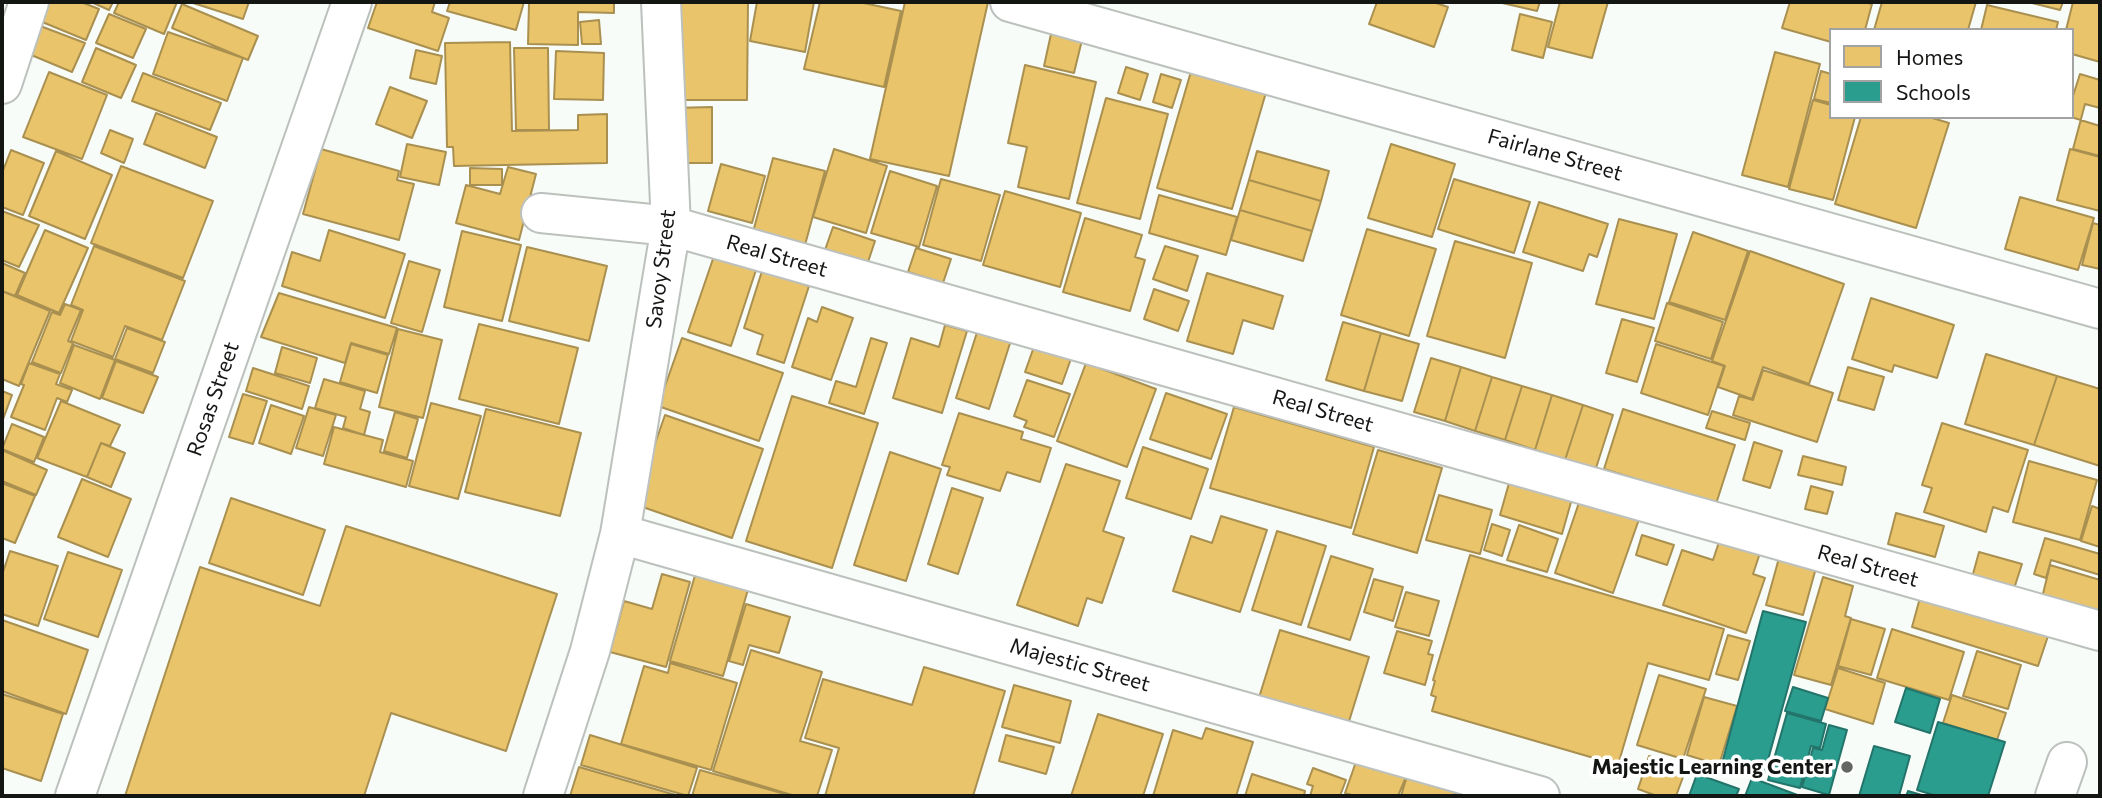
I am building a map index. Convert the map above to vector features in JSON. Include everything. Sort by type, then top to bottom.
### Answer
[{"type":"street","points":[[2,84],[29,2]]},
{"type":"street","name":"Rosas Street","points":[[75,796],[352,2]]},
{"type":"street","name":"Savoy Street","points":[[543,796],[590,651],[620,534],[671,226],[661,2]]},
{"type":"street","name":"Fairlane Street","points":[[1010,2],[2100,309]]},
{"type":"street","name":"Real Street","points":[[541,213],[671,226],[2100,631]]},
{"type":"street","name":"Majestic Street","points":[[620,534],[1540,796]]},
{"type":"building: Homes","points":[[43,2],[81,2],[99,9],[86,40],[35,19]]},
{"type":"building: Homes","points":[[91,2],[113,2],[109,10]]},
{"type":"building: Homes","points":[[119,2],[177,2],[164,34],[114,13]]},
{"type":"building: Homes","points":[[190,2],[249,2],[243,19]]},
{"type":"building: Homes","points":[[377,2],[435,2],[432,12],[449,18],[438,51],[368,28]]},
{"type":"building: Homes","points":[[450,2],[524,2],[516,30],[447,11]]},
{"type":"building: Homes","points":[[529,2],[614,2],[614,13],[578,12],[578,45],[528,44]]},
{"type":"building: Homes","points":[[667,2],[748,2],[747,100],[667,100]]},
{"type":"building: Homes","points":[[757,2],[814,2],[805,52],[750,41]]},
{"type":"building: Homes","points":[[820,2],[859,2],[901,11],[884,87],[804,69]]},
{"type":"building: Homes","points":[[905,2],[988,2],[949,176],[870,159]]},
{"type":"building: Homes","points":[[1377,2],[1433,2],[1448,7],[1434,47],[1369,24]]},
{"type":"building: Homes","points":[[1498,2],[1540,2],[1537,11]]},
{"type":"building: Homes","points":[[1560,2],[1608,2],[1592,58],[1548,47]]},
{"type":"building: Homes","points":[[1790,2],[1872,4],[1866,28],[1829,28],[1829,41],[1782,28]]},
{"type":"building: Homes","points":[[1882,2],[1976,2],[1969,28],[1875,28]]},
{"type":"building: Homes","points":[[2028,2],[2063,2],[2060,10]]},
{"type":"building: Homes","points":[[2073,2],[2100,2],[2100,62],[2074,55],[2074,28],[2066,28]]},
{"type":"building: Homes","points":[[182,4],[258,36],[248,60],[172,28]]},
{"type":"building: Homes","points":[[1987,5],[2058,22],[2056,28],[1981,28]]},
{"type":"building: Homes","points":[[109,14],[146,29],[133,58],[96,43]]},
{"type":"building: Homes","points":[[1520,14],[1552,22],[1543,58],[1512,50]]},
{"type":"building: Homes","points":[[599,20],[601,44],[582,44],[580,22]]},
{"type":"building: Homes","points":[[35,24],[85,43],[72,72],[24,52]]},
{"type":"building: Homes","points":[[168,32],[243,58],[227,101],[153,74]]},
{"type":"building: Homes","points":[[1051,34],[1082,40],[1074,73],[1044,66]]},
{"type":"building: Homes","points":[[510,42],[512,131],[578,130],[578,115],[607,114],[607,163],[454,166],[453,147],[447,147],[445,43]]},
{"type":"building: Homes","points":[[96,48],[136,65],[121,98],[82,82]]},
{"type":"building: Homes","points":[[514,48],[548,48],[549,130],[516,130]]},
{"type":"building: Homes","points":[[416,50],[442,56],[436,84],[410,78]]},
{"type":"building: Homes","points":[[556,51],[604,53],[603,100],[554,99]]},
{"type":"building: Homes","points":[[1775,52],[1820,64],[1788,187],[1742,175]]},
{"type":"building: Homes","points":[[1025,65],[1096,82],[1069,199],[1018,187],[1027,147],[1008,143]]},
{"type":"building: Homes","points":[[1126,67],[1148,74],[1140,100],[1118,93]]},
{"type":"building: Homes","points":[[1192,68],[1267,89],[1232,209],[1157,188]]},
{"type":"building: Homes","points":[[1821,71],[1829,73],[1829,103],[1814,99]]},
{"type":"building: Homes","points":[[49,72],[107,95],[82,159],[23,137]]},
{"type":"building: Homes","points":[[143,73],[221,103],[210,130],[132,101]]},
{"type":"building: Homes","points":[[1161,74],[1181,80],[1172,108],[1153,102]]},
{"type":"building: Homes","points":[[2080,74],[2100,80],[2100,126],[2074,118],[2074,93]]},
{"type":"building: Homes","points":[[390,87],[427,101],[412,138],[376,124]]},
{"type":"building: Homes","points":[[1106,98],[1168,114],[1140,219],[1077,203]]},
{"type":"building: Homes","points":[[1813,100],[1829,104],[1829,119],[1854,119],[1833,200],[1789,189]]},
{"type":"building: Homes","points":[[2085,104],[2100,108],[2100,156],[2073,149]]},
{"type":"building: Homes","points":[[712,107],[712,163],[673,163],[672,108]]},
{"type":"building: Homes","points":[[156,113],[217,137],[205,168],[144,144]]},
{"type":"building: Homes","points":[[1860,119],[1936,119],[1949,123],[1916,228],[1835,204]]},
{"type":"building: Homes","points":[[110,130],[133,139],[124,163],[101,153]]},
{"type":"building: Homes","points":[[407,144],[446,152],[439,185],[400,177]]},
{"type":"building: Homes","points":[[1391,144],[1455,164],[1432,237],[1368,218]]},
{"type":"building: Homes","points":[[321,149],[399,171],[397,180],[414,184],[399,240],[303,214]]},
{"type":"building: Homes","points":[[834,149],[887,166],[866,233],[813,217]]},
{"type":"building: Homes","points":[[2070,149],[2100,157],[2100,211],[2057,200]]},
{"type":"building: Homes","points":[[11,150],[44,163],[23,215],[2,207],[2,173]]},
{"type":"building: Homes","points":[[56,151],[112,175],[85,239],[29,216]]},
{"type":"building: Homes","points":[[1257,151],[1329,171],[1321,201],[1249,180]]},
{"type":"building: Homes","points":[[773,158],[825,171],[805,245],[753,232]]},
{"type":"building: Homes","points":[[721,164],[765,176],[752,223],[708,211]]},
{"type":"building: Homes","points":[[121,166],[213,201],[183,278],[91,243]]},
{"type":"building: Homes","points":[[508,167],[536,174],[519,240],[456,223],[466,185],[500,194]]},
{"type":"building: Homes","points":[[470,168],[502,169],[502,185],[470,185]]},
{"type":"building: Homes","points":[[890,171],[937,186],[919,247],[871,233]]},
{"type":"building: Homes","points":[[941,179],[1000,195],[981,261],[923,245]]},
{"type":"building: Homes","points":[[1454,179],[1530,202],[1514,253],[1438,229]]},
{"type":"building: Homes","points":[[1249,180],[1321,201],[1312,231],[1240,210]]},
{"type":"building: Homes","points":[[1005,191],[1081,213],[1060,287],[983,265]]},
{"type":"building: Homes","points":[[1159,195],[1237,217],[1226,255],[1149,233]]},
{"type":"building: Homes","points":[[2020,197],[2094,218],[2078,270],[2005,249]]},
{"type":"building: Homes","points":[[1539,202],[1608,224],[1597,257],[1589,254],[1583,271],[1523,252]]},
{"type":"building: Homes","points":[[1240,210],[1312,231],[1303,261],[1231,240]]},
{"type":"building: Homes","points":[[2,211],[39,225],[19,267],[2,260]]},
{"type":"building: Homes","points":[[1085,218],[1142,235],[1135,257],[1145,260],[1130,311],[1063,292]]},
{"type":"building: Homes","points":[[1619,219],[1677,234],[1654,319],[1596,304]]},
{"type":"building: Homes","points":[[2093,223],[2100,225],[2100,269],[2082,265]]},
{"type":"building: Homes","points":[[833,227],[875,241],[867,265],[825,250]]},
{"type":"building: Homes","points":[[1367,229],[1436,249],[1409,336],[1341,315]]},
{"type":"building: Homes","points":[[45,230],[88,248],[59,313],[17,295]]},
{"type":"building: Homes","points":[[329,230],[405,254],[385,318],[282,286],[292,252],[320,261]]},
{"type":"building: Homes","points":[[462,231],[521,245],[502,321],[444,307]]},
{"type":"building: Homes","points":[[1693,232],[1748,251],[1725,320],[1669,302]]},
{"type":"building: Homes","points":[[1455,241],[1532,263],[1505,358],[1427,336]]},
{"type":"building: Homes","points":[[94,246],[185,281],[162,340],[125,326],[113,357],[71,341],[83,310],[71,305]]},
{"type":"building: Homes","points":[[1165,246],[1198,256],[1187,291],[1153,279]]},
{"type":"building: Homes","points":[[527,247],[607,266],[589,341],[509,321]]},
{"type":"building: Homes","points":[[916,248],[951,259],[943,283],[908,272]]},
{"type":"building: Homes","points":[[1750,251],[1844,284],[1809,384],[1763,367],[1752,399],[1718,387],[1725,366],[1712,361]]},
{"type":"building: Homes","points":[[715,253],[757,267],[731,346],[688,332]]},
{"type":"building: Homes","points":[[409,261],[440,270],[422,332],[391,323]]},
{"type":"building: Homes","points":[[2,263],[25,273],[15,296],[2,291]]},
{"type":"building: Homes","points":[[762,271],[809,286],[784,363],[757,354],[763,335],[744,328]]},
{"type":"building: Homes","points":[[1207,273],[1283,296],[1273,329],[1243,320],[1233,354],[1187,341]]},
{"type":"building: Homes","points":[[1154,289],[1189,301],[1178,331],[1144,319]]},
{"type":"building: Homes","points":[[2,291],[50,311],[19,386],[2,379]]},
{"type":"building: Homes","points":[[279,293],[397,328],[389,354],[351,343],[345,363],[261,337]]},
{"type":"building: Homes","points":[[1871,298],[1954,325],[1937,378],[1894,365],[1892,372],[1852,359]]},
{"type":"building: Homes","points":[[1667,303],[1723,322],[1711,359],[1655,341]]},
{"type":"building: Homes","points":[[65,304],[81,310],[68,341],[73,343],[61,373],[32,362],[52,312],[60,315]]},
{"type":"building: Homes","points":[[822,307],[853,318],[831,380],[792,367],[808,318],[817,322]]},
{"type":"building: Homes","points":[[1622,319],[1654,328],[1637,382],[1606,373]]},
{"type":"building: Homes","points":[[1343,322],[1381,333],[1364,391],[1326,380]]},
{"type":"building: Homes","points":[[980,323],[1013,334],[989,409],[956,398]]},
{"type":"building: Homes","points":[[479,324],[578,348],[559,424],[459,399]]},
{"type":"building: Homes","points":[[945,325],[967,331],[942,413],[893,398],[911,338],[939,347]]},
{"type":"building: Homes","points":[[127,328],[165,342],[153,373],[115,359]]},
{"type":"building: Homes","points":[[398,329],[442,340],[423,418],[379,407]]},
{"type":"building: Homes","points":[[1381,333],[1419,344],[1402,401],[1364,391]]},
{"type":"building: Homes","points":[[682,338],[783,373],[759,441],[658,406]]},
{"type":"building: Homes","points":[[871,338],[887,343],[864,414],[829,403],[836,381],[856,387]]},
{"type":"building: Homes","points":[[1036,341],[1073,353],[1062,384],[1025,372]]},
{"type":"building: Homes","points":[[351,344],[388,355],[377,393],[340,382]]},
{"type":"building: Homes","points":[[1656,344],[1724,366],[1708,415],[1641,393]]},
{"type":"building: Homes","points":[[74,345],[115,360],[100,399],[60,383]]},
{"type":"building: Homes","points":[[282,347],[317,358],[310,383],[275,373]]},
{"type":"building: Homes","points":[[1986,354],[2057,376],[2034,445],[1965,424]]},
{"type":"building: Homes","points":[[1431,358],[1461,367],[1445,421],[1414,412]]},
{"type":"building: Homes","points":[[116,361],[158,377],[143,413],[102,398]]},
{"type":"building: Homes","points":[[29,363],[60,374],[56,384],[72,390],[67,402],[57,398],[45,430],[11,417],[24,385],[21,384]]},
{"type":"building: Homes","points":[[1086,363],[1156,389],[1127,467],[1057,441]]},
{"type":"building: Homes","points":[[1461,367],[1492,377],[1475,431],[1445,421]]},
{"type":"building: Homes","points":[[1848,367],[1884,377],[1874,410],[1838,400]]},
{"type":"building: Homes","points":[[253,368],[309,386],[302,409],[246,391]]},
{"type":"building: Homes","points":[[1763,370],[1833,393],[1817,442],[1733,415],[1739,396],[1753,400]]},
{"type":"building: Homes","points":[[2057,376],[2100,389],[2100,466],[2034,445]]},
{"type":"building: Homes","points":[[1492,377],[1522,386],[1505,440],[1475,431]]},
{"type":"building: Homes","points":[[324,379],[365,391],[360,409],[370,412],[364,435],[343,428],[346,417],[315,408]]},
{"type":"building: Homes","points":[[1027,380],[1070,394],[1054,437],[1024,427],[1027,421],[1014,416]]},
{"type":"building: Homes","points":[[1522,386],[1552,395],[1535,450],[1505,440]]},
{"type":"building: Homes","points":[[2,391],[12,395],[2,422]]},
{"type":"building: Homes","points":[[1166,393],[1227,414],[1211,459],[1150,439]]},
{"type":"building: Homes","points":[[243,394],[267,401],[253,444],[229,437]]},
{"type":"building: Homes","points":[[1552,395],[1583,405],[1565,460],[1535,450]]},
{"type":"building: Homes","points":[[792,396],[878,423],[832,568],[746,541]]},
{"type":"building: Homes","points":[[61,401],[120,425],[110,446],[101,443],[87,477],[37,458]]},
{"type":"building: Homes","points":[[431,403],[481,416],[458,499],[409,486]]},
{"type":"building: Homes","points":[[271,405],[304,416],[291,454],[259,443]]},
{"type":"building: Homes","points":[[1583,405],[1613,415],[1596,468],[1565,460]]},
{"type":"building: Homes","points":[[309,407],[336,415],[323,456],[296,448]]},
{"type":"building: Homes","points":[[1234,407],[1374,447],[1351,528],[1210,488]]},
{"type":"building: Homes","points":[[486,409],[581,433],[560,516],[465,492]]},
{"type":"building: Homes","points":[[1623,409],[1735,445],[1716,504],[1604,469]]},
{"type":"building: Homes","points":[[1712,411],[1750,423],[1745,440],[1706,428]]},
{"type":"building: Homes","points":[[395,412],[418,419],[407,458],[384,451]]},
{"type":"building: Homes","points":[[959,413],[1023,432],[1021,439],[1051,448],[1040,482],[1007,472],[1000,491],[947,475],[950,467],[942,465]]},
{"type":"building: Homes","points":[[665,415],[763,449],[732,538],[634,504]]},
{"type":"building: Homes","points":[[1942,423],[2028,450],[2008,512],[1993,507],[1986,532],[1924,512],[1932,488],[1922,485]]},
{"type":"building: Homes","points":[[12,424],[44,437],[34,462],[2,449]]},
{"type":"building: Homes","points":[[334,427],[383,440],[380,452],[413,461],[406,487],[324,464]]},
{"type":"building: Homes","points":[[1754,442],[1782,451],[1770,488],[1743,480]]},
{"type":"building: Homes","points":[[101,443],[125,453],[111,487],[87,477]]},
{"type":"building: Homes","points":[[1143,447],[1208,469],[1191,519],[1126,498]]},
{"type":"building: Homes","points":[[2,450],[47,470],[36,495],[2,481]]},
{"type":"building: Homes","points":[[1378,450],[1442,468],[1417,553],[1353,534]]},
{"type":"building: Homes","points":[[890,452],[941,469],[906,581],[854,565]]},
{"type":"building: Homes","points":[[1803,456],[1846,467],[1842,485],[1798,475]]},
{"type":"building: Homes","points":[[2029,461],[2097,480],[2080,540],[2013,522]]},
{"type":"building: Homes","points":[[1066,464],[1120,481],[1103,531],[1124,538],[1102,603],[1087,598],[1078,626],[1017,605]]},
{"type":"building: Homes","points":[[1513,469],[1575,488],[1562,534],[1500,515]]},
{"type":"building: Homes","points":[[82,479],[131,499],[108,557],[58,537]]},
{"type":"building: Homes","points":[[2,483],[35,496],[15,543],[2,538]]},
{"type":"building: Homes","points":[[1811,486],[1833,492],[1827,514],[1805,509]]},
{"type":"building: Homes","points":[[952,488],[983,498],[958,574],[928,564]]},
{"type":"building: Homes","points":[[1584,488],[1643,508],[1613,593],[1555,573]]},
{"type":"building: Homes","points":[[1439,495],[1492,510],[1480,554],[1426,540]]},
{"type":"building: Homes","points":[[231,498],[325,530],[303,595],[209,563]]},
{"type":"building: Homes","points":[[2092,506],[2100,509],[2100,547],[2081,541]]},
{"type":"building: Homes","points":[[1896,513],[1944,526],[1935,557],[1888,544]]},
{"type":"building: Homes","points":[[1221,516],[1267,530],[1240,612],[1173,591],[1191,536],[1212,543]]},
{"type":"building: Homes","points":[[1492,524],[1510,530],[1502,556],[1484,550]]},
{"type":"building: Homes","points":[[1519,525],[1558,539],[1547,572],[1507,560]]},
{"type":"building: Homes","points":[[346,526],[557,594],[506,751],[391,713],[364,796],[125,796],[200,567],[320,606]]},
{"type":"building: Homes","points":[[1277,531],[1326,546],[1301,625],[1252,610]]},
{"type":"building: Homes","points":[[1642,535],[1674,545],[1667,565],[1636,555]]},
{"type":"building: Homes","points":[[2045,538],[2100,554],[2100,575],[2051,560],[2046,578],[2034,574]]},
{"type":"building: Homes","points":[[1720,539],[1760,553],[1753,574],[1765,578],[1746,633],[1663,605],[1682,550],[1713,560]]},
{"type":"building: Homes","points":[[1782,547],[1819,557],[1803,615],[1766,605]]},
{"type":"building: Homes","points":[[10,551],[58,566],[38,626],[2,614],[2,575]]},
{"type":"building: Homes","points":[[68,552],[122,570],[98,637],[44,619]]},
{"type":"building: Homes","points":[[1979,552],[2022,564],[2011,598],[1970,585]]},
{"type":"building: Homes","points":[[1470,555],[1724,629],[1709,680],[1648,663],[1618,765],[1432,711],[1436,697],[1431,695],[1435,681],[1433,680]]},
{"type":"building: Homes","points":[[1331,556],[1373,569],[1350,640],[1308,627]]},
{"type":"building: Homes","points":[[2050,565],[2100,580],[2100,619],[2041,602]]},
{"type":"building: Homes","points":[[696,572],[749,586],[723,676],[670,661]]},
{"type":"building: Homes","points":[[662,574],[690,582],[666,667],[610,652],[624,601],[652,609]]},
{"type":"building: Homes","points":[[1823,577],[1853,586],[1845,616],[1851,618],[1831,685],[1794,675]]},
{"type":"building: Homes","points":[[1374,579],[1403,587],[1393,621],[1364,612]]},
{"type":"building: Homes","points":[[1406,592],[1439,601],[1429,636],[1395,627]]},
{"type":"building: Homes","points":[[1921,594],[2049,633],[2038,666],[1912,627]]},
{"type":"building: Homes","points":[[746,604],[790,617],[779,653],[749,645],[743,665],[729,661]]},
{"type":"building: Homes","points":[[1851,619],[1885,629],[1871,675],[1838,666]]},
{"type":"building: Homes","points":[[2,620],[88,650],[66,714],[2,691]]},
{"type":"building: Homes","points":[[1892,629],[1964,652],[1949,700],[1877,678]]},
{"type":"building: Homes","points":[[1280,630],[1369,657],[1346,731],[1257,704]]},
{"type":"building: Homes","points":[[1397,631],[1432,641],[1428,654],[1433,655],[1425,685],[1384,673]]},
{"type":"building: Homes","points":[[1728,635],[1750,641],[1738,680],[1716,674]]},
{"type":"building: Homes","points":[[751,650],[822,672],[800,741],[832,750],[817,796],[795,796],[713,771]]},
{"type":"building: Homes","points":[[1977,651],[2021,665],[2008,709],[1963,696]]},
{"type":"building: Homes","points":[[670,663],[737,683],[711,770],[621,744],[644,666],[668,673]]},
{"type":"building: Homes","points":[[924,667],[1005,691],[973,796],[825,796],[839,748],[805,738],[823,679],[912,705]]},
{"type":"building: Homes","points":[[1838,668],[1885,683],[1873,724],[1825,709]]},
{"type":"building: Homes","points":[[1659,675],[1706,689],[1683,759],[1637,745]]},
{"type":"building: Homes","points":[[1014,685],[1071,701],[1060,743],[1002,727]]},
{"type":"building: Homes","points":[[2,694],[63,714],[41,781],[2,768]]},
{"type":"building: Homes","points":[[1952,695],[2006,713],[1997,740],[1943,723]]},
{"type":"building: Homes","points":[[1704,697],[1737,706],[1719,765],[1687,755]]},
{"type":"building: Homes","points":[[1098,714],[1163,734],[1143,796],[1071,796]]},
{"type":"building: Homes","points":[[1206,728],[1253,742],[1236,796],[1153,796],[1173,730],[1202,739]]},
{"type":"building: Homes","points":[[590,735],[697,768],[688,796],[581,765]]},
{"type":"building: Homes","points":[[1006,735],[1054,747],[1046,774],[999,761]]},
{"type":"building: Homes","points":[[1649,756],[1686,769],[1676,796],[1657,796],[1638,789]]},
{"type":"building: Homes","points":[[1357,759],[1406,777],[1398,796],[1355,796],[1345,793]]},
{"type":"building: Homes","points":[[579,767],[679,796],[570,796]]},
{"type":"building: Homes","points":[[1313,768],[1346,780],[1340,796],[1310,796],[1313,786],[1307,784]]},
{"type":"building: Homes","points":[[700,770],[785,794],[692,796]]},
{"type":"building: Homes","points":[[1408,773],[1457,787],[1454,796],[1401,796]]},
{"type":"building: Homes","points":[[1252,774],[1305,791],[1304,796],[1245,796]]},
{"type":"building: Schools","points":[[1763,611],[1806,622],[1763,778],[1721,767]]},
{"type":"building: Schools","points":[[1793,687],[1828,698],[1821,721],[1785,711]]},
{"type":"building: Schools","points":[[1906,688],[1940,699],[1930,733],[1895,722]]},
{"type":"building: Schools","points":[[1787,713],[1826,724],[1820,748],[1811,746],[1800,788],[1768,780]]},
{"type":"building: Schools","points":[[1938,722],[2005,742],[1988,796],[1937,796],[1917,790]]},
{"type":"building: Schools","points":[[1829,725],[1847,730],[1829,795],[1802,787],[1813,748],[1822,750]]},
{"type":"building: Schools","points":[[1874,746],[1910,756],[1899,796],[1859,796]]},
{"type":"building: Schools","points":[[1697,774],[1739,789],[1736,796],[1689,796]]},
{"type":"building: Schools","points":[[1752,778],[1800,796],[1745,796]]},
{"type":"building: Schools","points":[[1908,791],[1925,796],[1906,796]]},
{"type":"place","name":"Majestic Learning Center","points":[[1847,767]]}]
